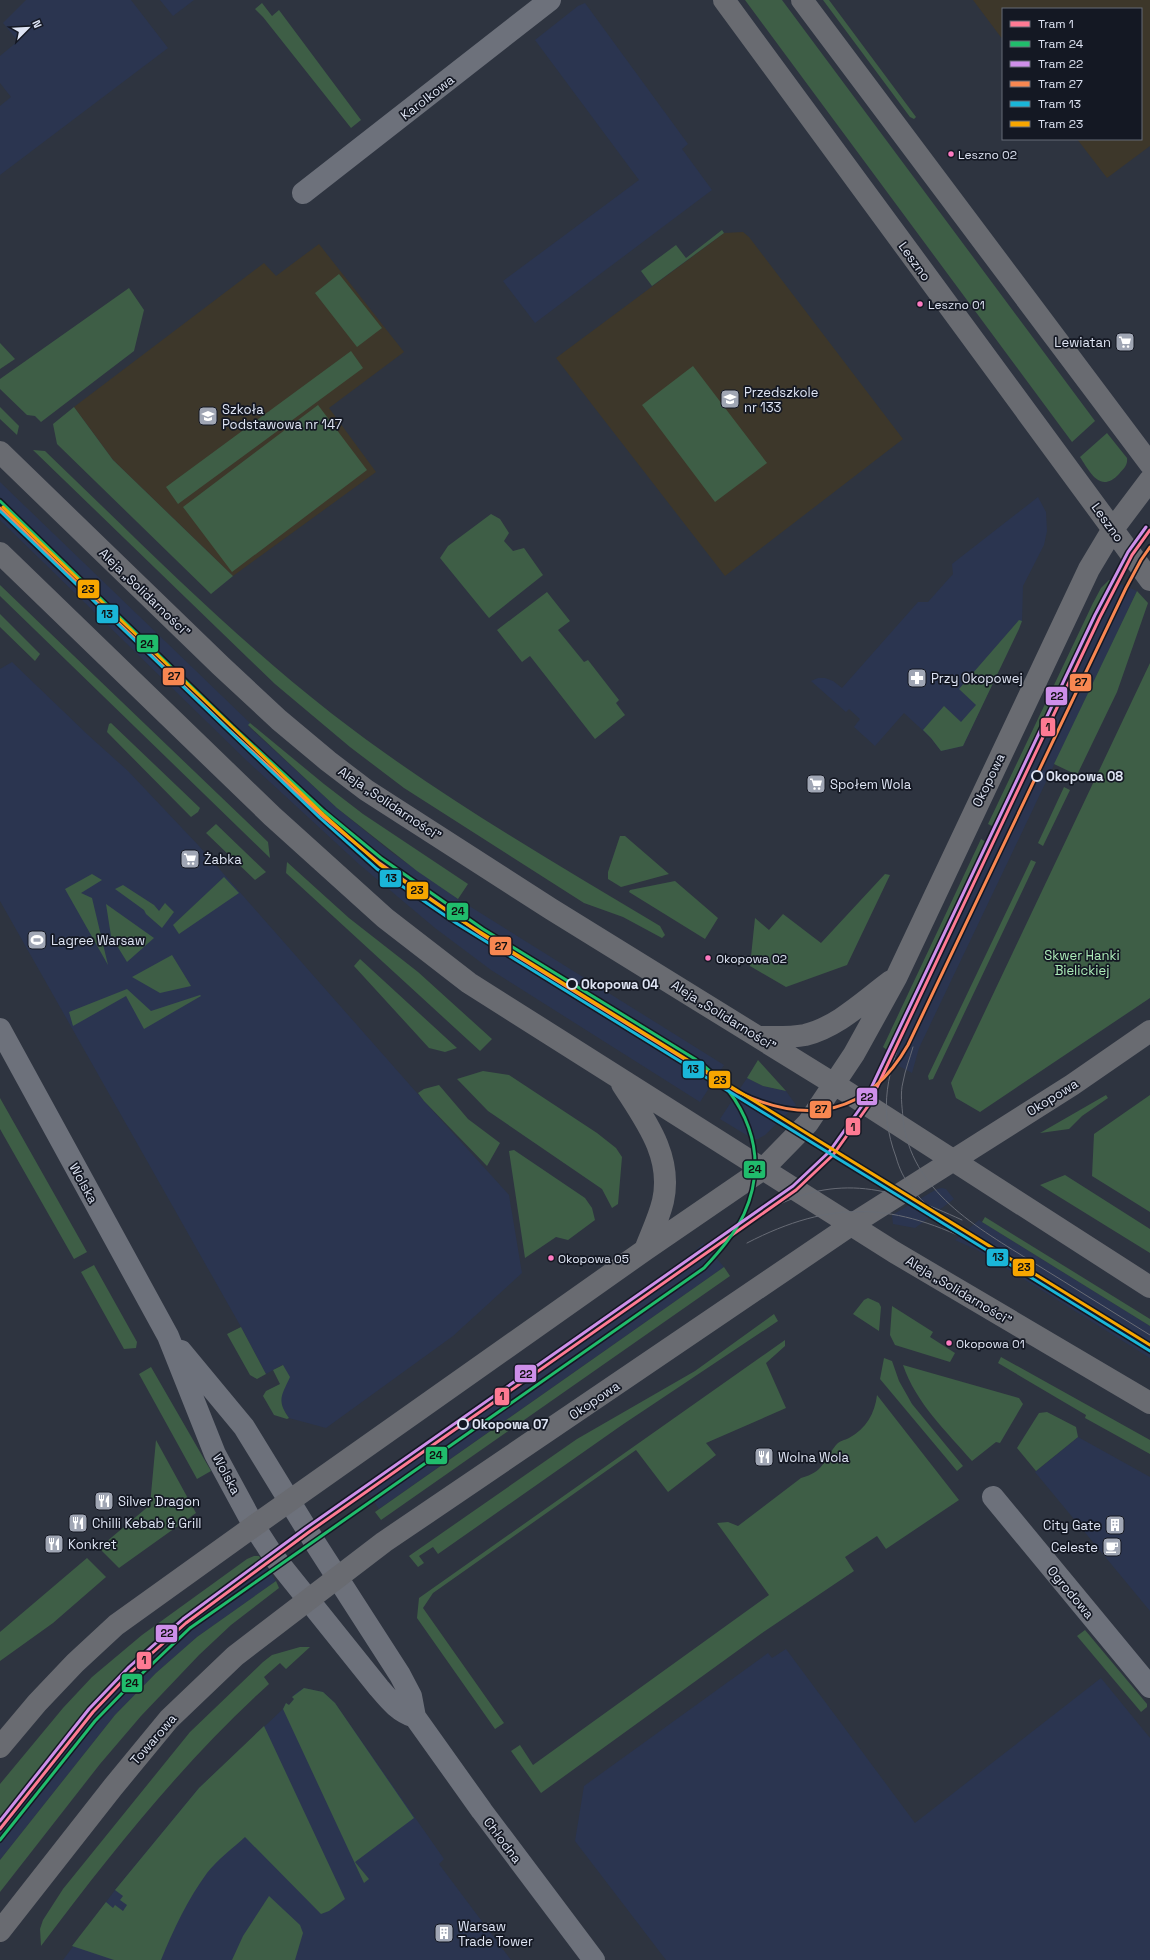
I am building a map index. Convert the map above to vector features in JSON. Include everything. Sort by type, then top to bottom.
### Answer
[{"type":"main road","name":"Leszno","points":[[724,0],[1150,580]]},
{"type":"main road","points":[[802,0],[1150,464]]},
{"type":"main road","name":"Aleja „Solidarności”","points":[[0,452],[220,666],[279,720],[328,761],[366,790],[544,905],[759,1037],[952,1160]]},
{"type":"main road","name":"Okopowa","points":[[763,1169],[799,1134],[834,1084],[871,1026],[896,978],[1086,576],[1113,529],[1150,480]]},
{"type":"main road","points":[[0,553],[272,816],[385,918],[468,983],[763,1169],[645,1250],[254,1526],[116,1626],[75,1663],[37,1703],[0,1747]]},
{"type":"main road","points":[[759,1037],[784,1038],[806,1034],[824,1028],[842,1017],[896,978]]},
{"type":"main road","name":"Okopowa","points":[[337,1577],[391,1538],[851,1225],[1072,1085],[1150,1031]]},
{"type":"main road","points":[[620,1079],[651,1129],[660,1148],[665,1170],[663,1200],[645,1250]]},
{"type":"main road","points":[[952,1160],[1150,1287]]},
{"type":"main road","name":"Aleja „Solidarności”","points":[[763,1169],[937,1278],[1150,1403]]},
{"type":"main road","name":"Towarowa","points":[[0,1931],[108,1793],[169,1719],[235,1656],[337,1577]]},
{"type":"street","name":"Karolkowa","points":[[303,193],[550,0]]},
{"type":"street","name":"Wolska","points":[[0,1030],[168,1336],[216,1454],[254,1526],[279,1562]]},
{"type":"street","name":"Wolska","points":[[168,1336],[244,1427],[313,1539]]},
{"type":"street","name":"Ogrodowa","points":[[993,1497],[1150,1687]]},
{"type":"street","name":"Chłodna","points":[[313,1539],[407,1686],[414,1707],[415,1717],[482,1811],[594,1960]]},
{"type":"street","name":"Chłodna","points":[[279,1562],[396,1707],[406,1714],[415,1717]]},
{"type":"shaded area","points":[[26,0],[131,0],[168,48],[0,175],[0,106],[11,97],[0,83],[0,56],[18,41],[3,23]]},
{"type":"shaded area","points":[[160,0],[194,0],[173,16]]},
{"type":"shaded area","points":[[973,0],[1150,0],[1150,146],[1107,178],[1078,140],[1142,140],[1142,8],[1002,8],[1002,39]]},
{"type":"shaded area","points":[[585,3],[688,144],[682,149],[712,190],[535,323],[503,281],[639,180],[535,40],[578,6]]},
{"type":"shaded area","name":"Przedszkole nr 133","points":[[743,232],[749,237],[903,439],[725,576],[556,358],[724,233]]},
{"type":"shaded area","name":"Szkoła Podstawowa nr 147","points":[[319,244],[404,352],[329,408],[376,472],[233,576],[113,460],[74,407],[264,263],[276,276]]},
{"type":"shaded area","points":[[0,482],[250,723],[248,726],[337,808],[391,852],[458,899],[724,1065],[700,1102],[491,970],[435,928],[360,865],[246,760],[0,520]]},
{"type":"shaded area","points":[[1038,497],[1046,512],[1047,531],[1044,545],[1023,586],[1022,621],[963,746],[941,751],[931,738],[904,713],[875,746],[854,727],[860,719],[849,709],[846,712],[811,681],[818,678],[825,678],[833,681],[842,688],[918,602],[928,602],[953,574],[952,564]]},
{"type":"shaded area","points":[[1111,580],[1137,591],[919,1048],[912,1073],[882,1057],[896,1034]]},
{"type":"shaded area","points":[[12,662],[128,771],[199,846],[509,1195],[522,1273],[453,1336],[326,1428],[289,1418],[283,1409],[280,1399],[282,1365],[266,1374],[241,1327],[0,901],[0,669]]},
{"type":"shaded area","points":[[747,1078],[763,1086],[786,1091],[796,1105],[765,1135],[758,1139],[753,1139],[720,1119]]},
{"type":"shaded area","points":[[937,1189],[946,1189],[954,1199],[915,1228],[893,1224],[892,1215]]},
{"type":"shaded area","points":[[979,1220],[1150,1326],[1150,1358],[977,1250],[955,1240]]},
{"type":"shaded area","points":[[703,1243],[724,1267],[379,1509],[364,1487],[685,1261]]},
{"type":"shaded area","name":"City Gate","points":[[1078,1437],[1150,1477],[1150,1611],[1035,1472]]},
{"type":"shaded area","points":[[261,1559],[276,1581],[197,1637],[156,1673],[115,1715],[0,1860],[0,1820],[102,1691],[170,1625]]},
{"type":"shaded area","points":[[786,1649],[915,1823],[1101,1678],[1150,1738],[1150,1960],[666,1960],[575,1841],[584,1786],[768,1653],[772,1658]]},
{"type":"shaded area","points":[[304,1688],[323,1692],[335,1703],[444,1859],[439,1864],[511,1960],[63,1960],[115,1890],[199,1788],[283,1709],[286,1703],[289,1705],[294,1699],[292,1697]]},
{"type":"green space","points":[[745,0],[782,0],[1095,421],[1072,442]]},
{"type":"green space","points":[[823,0],[829,0],[916,117],[914,119],[910,117]]},
{"type":"green space","points":[[262,3],[272,16],[279,10],[361,120],[351,128],[263,17],[255,9]]},
{"type":"green space","points":[[722,230],[724,233],[652,286],[641,271],[676,245],[686,258]]},
{"type":"green space","points":[[339,274],[382,328],[357,347],[315,293]]},
{"type":"green space","points":[[129,288],[144,310],[134,351],[41,422],[35,416],[27,415],[0,389],[0,379]]},
{"type":"green space","points":[[0,343],[15,359],[0,369]]},
{"type":"green space","points":[[351,351],[363,368],[178,504],[166,487]]},
{"type":"green space","points":[[693,366],[767,463],[715,502],[642,405]]},
{"type":"green space","points":[[318,405],[367,470],[232,572],[183,507]]},
{"type":"green space","points":[[0,407],[19,426],[17,435],[0,419]]},
{"type":"green space","points":[[74,407],[113,460],[233,576],[211,594],[57,444],[53,424]]},
{"type":"green space","points":[[1107,433],[1127,458],[1127,463],[1119,474],[1112,480],[1106,482],[1096,479],[1080,457]]},
{"type":"green space","points":[[33,450],[45,451],[149,552],[256,651],[331,713],[410,771],[451,798],[660,926],[665,935],[662,938],[623,917],[584,903],[404,788],[350,747],[275,684]]},
{"type":"green space","points":[[491,514],[500,519],[509,533],[504,541],[513,551],[524,548],[543,575],[489,618],[440,558],[448,546]]},
{"type":"green space","points":[[1109,580],[1111,580],[994,827],[988,824],[1093,603],[1101,588]]},
{"type":"green space","points":[[0,585],[268,842],[270,858],[0,596]]},
{"type":"green space","points":[[1137,591],[1148,603],[1117,692],[1077,775],[1054,764]]},
{"type":"green space","points":[[547,592],[570,621],[558,630],[584,662],[588,660],[619,700],[616,703],[625,715],[595,739],[530,656],[522,662],[497,630]]},
{"type":"green space","points":[[0,614],[40,654],[35,661],[0,627]]},
{"type":"green space","points":[[1019,620],[1022,621],[1019,629],[963,746],[941,751],[923,730],[944,706],[961,722],[976,705],[959,689]]},
{"type":"green space","name":"Skwer Hanki Bielickiej","points":[[1150,663],[1150,998],[980,1112],[956,1098],[951,1083]]},
{"type":"green space","points":[[111,723],[200,808],[198,812],[191,817],[107,732],[109,724]]},
{"type":"green space","points":[[250,723],[363,814],[468,884],[458,899],[417,871],[337,808],[248,725]]},
{"type":"green space","points":[[1064,787],[1070,790],[1043,846],[1038,843]]},
{"type":"green space","points":[[216,824],[266,872],[255,880],[206,833]]},
{"type":"green space","points":[[620,836],[625,836],[669,874],[621,887],[608,879],[608,872]]},
{"type":"green space","points":[[981,839],[986,842],[896,1034],[887,1050],[883,1047]]},
{"type":"green space","points":[[1031,860],[1036,862],[933,1079],[929,1080],[928,1076]]},
{"type":"green space","points":[[287,862],[349,918],[418,972],[492,1039],[480,1051],[286,873]]},
{"type":"green space","points":[[92,874],[102,880],[81,893],[92,898],[108,965],[65,889]]},
{"type":"green space","points":[[885,874],[890,875],[847,965],[786,987],[750,966],[755,918],[769,930],[783,914],[821,943]]},
{"type":"green space","points":[[224,877],[239,893],[179,934],[173,925]]},
{"type":"green space","points":[[675,881],[718,918],[705,939],[629,892],[630,890]]},
{"type":"green space","points":[[123,885],[154,905],[159,911],[165,903],[174,912],[162,928],[146,914],[144,910],[115,889]]},
{"type":"green space","points":[[106,904],[154,938],[127,962],[111,936]]},
{"type":"green space","points":[[172,955],[191,986],[160,993],[132,977]]},
{"type":"green space","points":[[360,959],[457,1048],[445,1052],[429,1048],[354,966]]},
{"type":"green space","points":[[127,989],[151,1011],[200,995],[201,996],[144,1029],[126,996],[73,1026],[69,1012]]},
{"type":"green space","points":[[758,1060],[786,1091],[763,1086],[747,1078]]},
{"type":"green space","points":[[483,1071],[509,1075],[597,1133],[616,1148],[622,1157],[618,1204],[612,1208],[602,1189],[488,1111],[457,1079]]},
{"type":"green space","points":[[439,1085],[468,1119],[500,1143],[487,1166],[418,1093],[424,1089]]},
{"type":"green space","points":[[1106,1095],[1108,1098],[1082,1116],[1069,1129],[1040,1133]]},
{"type":"green space","points":[[1150,1095],[1150,1212],[1092,1176],[1094,1134]]},
{"type":"green space","points":[[0,1098],[87,1252],[74,1259],[0,1129]]},
{"type":"green space","points":[[514,1150],[585,1198],[592,1208],[595,1220],[568,1240],[556,1237],[525,1258],[509,1151]]},
{"type":"green space","points":[[1065,1175],[1150,1229],[1150,1253],[1040,1185]]},
{"type":"green space","points":[[985,1217],[1150,1319],[1150,1326],[982,1222]]},
{"type":"green space","points":[[94,1265],[137,1342],[136,1348],[124,1349],[81,1272]]},
{"type":"green space","points":[[724,1267],[730,1276],[381,1520],[375,1512]]},
{"type":"green space","points":[[868,1298],[879,1303],[881,1307],[879,1331],[853,1314],[864,1300]]},
{"type":"green space","points":[[892,1306],[933,1332],[930,1337],[955,1353],[950,1362],[895,1345],[890,1335]]},
{"type":"green space","points":[[774,1314],[778,1321],[622,1425],[438,1554],[433,1547],[419,1556],[424,1563],[418,1567],[409,1556],[577,1439],[695,1371]]},
{"type":"green space","points":[[241,1327],[266,1374],[257,1379],[250,1375],[227,1334]]},
{"type":"green space","points":[[785,1340],[785,1346],[766,1363],[786,1408],[706,1443],[716,1455],[668,1492],[636,1450],[433,1593],[423,1608],[504,1723],[495,1729],[417,1618],[419,1598]]},
{"type":"green space","points":[[1001,1357],[1150,1440],[1150,1454],[1085,1418],[1086,1415],[998,1363]]},
{"type":"green space","points":[[884,1358],[892,1361],[899,1381],[912,1404],[963,1466],[957,1471],[880,1379]]},
{"type":"green space","points":[[283,1365],[290,1377],[281,1402],[289,1418],[287,1419],[274,1415],[263,1396],[266,1391],[280,1384],[273,1370]]},
{"type":"green space","points":[[903,1365],[1019,1398],[1023,1404],[1000,1443],[996,1442],[972,1461],[924,1404],[909,1379]]},
{"type":"green space","points":[[151,1367],[211,1471],[197,1479],[139,1374]]},
{"type":"green space","points":[[877,1395],[959,1500],[886,1549],[877,1536],[845,1557],[854,1571],[762,1633],[541,1793],[511,1751],[520,1745],[533,1765],[769,1595],[717,1523],[728,1522],[738,1526],[801,1478],[809,1476],[819,1469],[837,1444],[855,1434],[869,1420]]},
{"type":"green space","points":[[1047,1412],[1076,1427],[1078,1437],[1036,1471],[1017,1448],[1039,1413]]},
{"type":"green space","points":[[156,1440],[196,1513],[119,1568],[99,1548],[150,1505]]},
{"type":"green space","points":[[254,1556],[259,1556],[261,1559],[170,1625],[102,1691],[0,1820],[0,1784],[63,1708],[92,1677],[142,1635],[247,1559]]},
{"type":"green space","points":[[87,1558],[106,1577],[53,1623],[0,1661],[0,1632]]},
{"type":"green space","points":[[276,1581],[279,1588],[231,1625],[199,1655],[141,1716],[100,1764],[0,1892],[0,1860],[115,1715],[156,1673],[197,1637]]},
{"type":"green space","points":[[1085,1630],[1147,1704],[1147,1707],[1141,1712],[1077,1636]]},
{"type":"green space","points":[[300,1647],[310,1647],[286,1669],[280,1663],[264,1677],[269,1684],[207,1745],[149,1809],[41,1946],[40,1929],[43,1920],[63,1889],[190,1732],[272,1655]]},
{"type":"green space","points":[[304,1688],[323,1692],[335,1703],[414,1818],[355,1862],[369,1879],[364,1883],[283,1709],[286,1703],[289,1705],[294,1699],[292,1697]]},
{"type":"green space","points":[[264,1726],[345,1899],[329,1911],[321,1914],[245,1837],[215,1863],[193,1893],[181,1915],[161,1960],[114,1960],[72,1946],[106,1902],[113,1908],[115,1905],[123,1911],[127,1905],[120,1900],[123,1896],[115,1890],[199,1788]]},
{"type":"green space","points":[[269,1896],[300,1925],[303,1933],[295,1960],[232,1960],[243,1936]]},
{"type":"tram line","name":"24","points":[[0,501],[232,726],[324,811],[381,858],[483,929],[695,1059],[713,1074],[728,1090],[740,1108],[749,1128],[754,1148],[755,1170],[752,1192],[740,1222],[726,1243],[704,1268],[190,1628],[130,1685],[95,1721],[0,1840]]},
{"type":"tram line","name":"23","points":[[3,507],[323,814],[380,865],[459,919],[1150,1345]]},
{"type":"tram line","name":"27","points":[[0,508],[228,729],[320,814],[378,862],[481,934],[738,1092],[764,1103],[788,1109],[812,1111],[834,1108],[855,1100],[874,1087],[892,1069],[908,1045],[1126,588],[1150,547]]},
{"type":"tram line","name":"13","points":[[0,511],[320,818],[377,869],[456,923],[1150,1351]]},
{"type":"tram line","name":"22","points":[[0,1821],[89,1709],[129,1667],[183,1619],[306,1528],[793,1186],[829,1152],[864,1103],[1095,615],[1128,552],[1146,527]]},
{"type":"tram line","name":"1","points":[[0,1829],[93,1712],[132,1671],[186,1623],[309,1532],[796,1190],[833,1155],[868,1106],[1100,617],[1132,555],[1150,530]]},
{"type":"tram line","points":[[908,1024],[895,1057],[887,1090],[886,1106],[890,1139],[900,1169],[908,1184],[927,1205],[957,1231]]},
{"type":"tram line","points":[[913,1047],[902,1086],[903,1118],[908,1144],[919,1167],[933,1187],[950,1205],[991,1236],[1150,1335]]},
{"type":"tram line","points":[[768,1210],[794,1198],[818,1191],[842,1188],[865,1189],[889,1193],[912,1200],[962,1220]]},
{"type":"tram line","points":[[747,1243],[778,1229],[807,1219],[836,1213],[864,1212],[891,1214],[920,1221],[949,1231],[980,1246]]},
{"type":"place","name":"Leszno 02","points":[[951,154]]},
{"type":"place","name":"Leszno 01","points":[[920,304]]},
{"type":"place","name":"Lewiatan","points":[[1125,342]]},
{"type":"place","name":"Przedszkole nr 133","points":[[730,399]]},
{"type":"place","name":"Szkoła Podstawowa nr 147","points":[[208,416]]},
{"type":"place","name":"Przy Okopowej","points":[[917,678]]},
{"type":"place","name":"Okopowa 08","points":[[1037,776]]},
{"type":"place","name":"Społem Wola","points":[[816,784]]},
{"type":"place","name":"Żabka","points":[[190,859]]},
{"type":"place","name":"Lagree Warsaw","points":[[37,940]]},
{"type":"place","name":"Okopowa 02","points":[[708,958]]},
{"type":"place","name":"Okopowa 04","points":[[572,984]]},
{"type":"place","name":"Okopowa 05","points":[[551,1258]]},
{"type":"place","name":"Okopowa 01","points":[[949,1343]]},
{"type":"place","name":"Okopowa 07","points":[[463,1424]]},
{"type":"place","name":"Wolna Wola","points":[[764,1457]]},
{"type":"place","name":"Silver Dragon","points":[[104,1501]]},
{"type":"place","name":"Chilli Kebab & Grill","points":[[78,1523]]},
{"type":"place","name":"City Gate","points":[[1115,1525]]},
{"type":"place","name":"Konkret","points":[[54,1544]]},
{"type":"place","name":"Celeste","points":[[1112,1547]]},
{"type":"place","name":"Warsaw Trade Tower","points":[[444,1933]]}]
